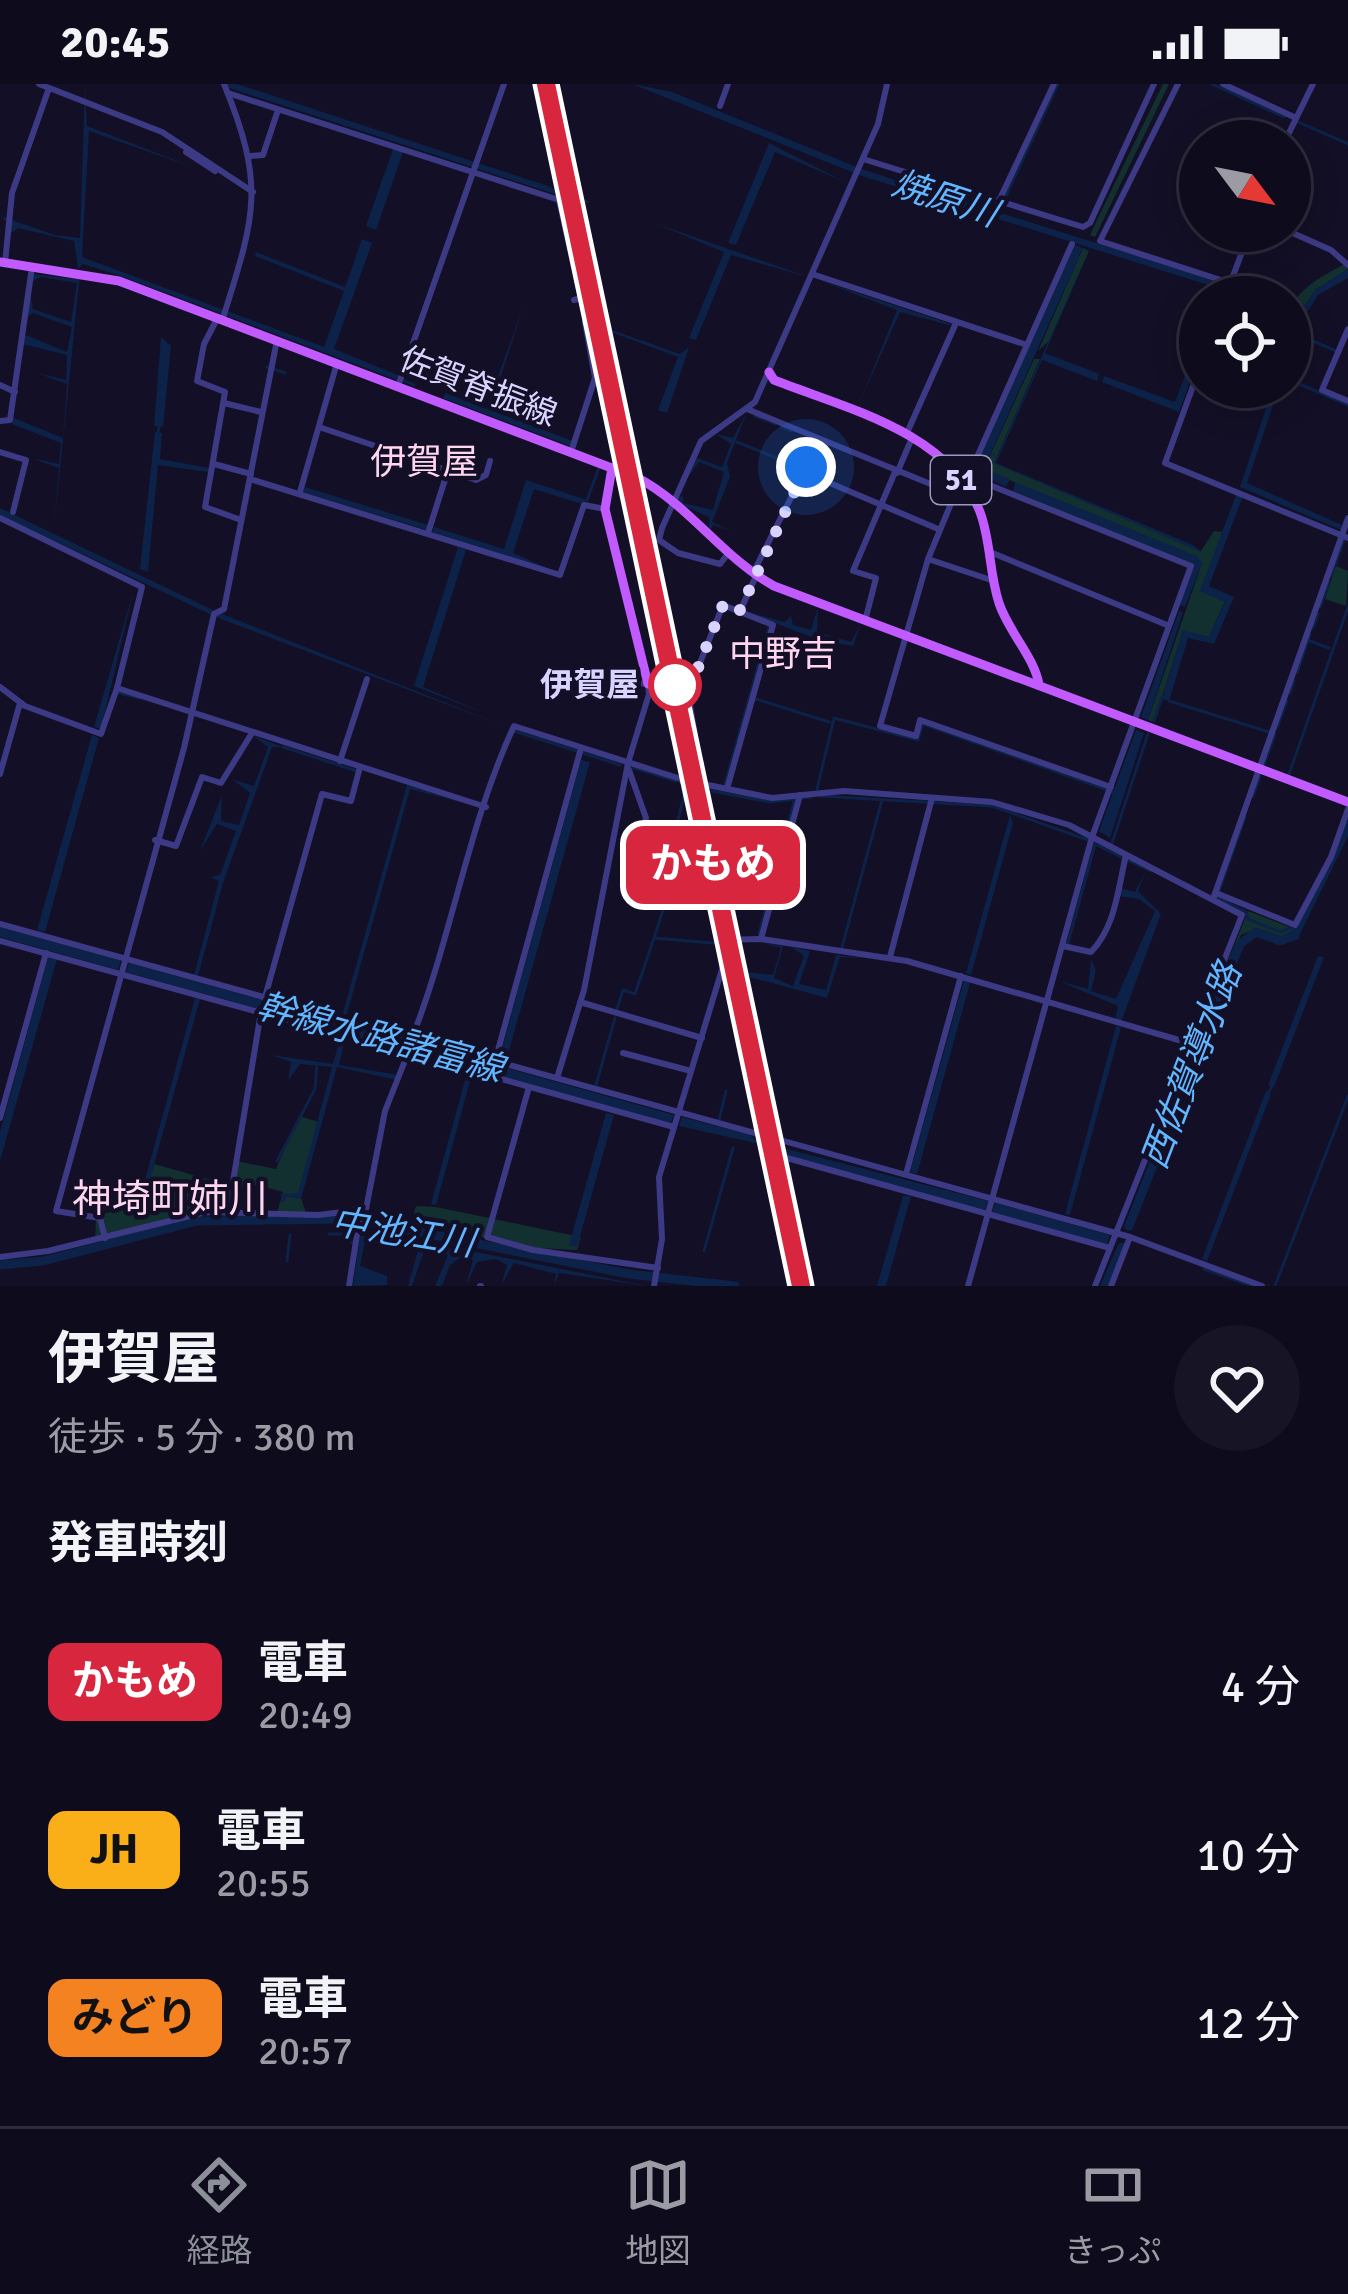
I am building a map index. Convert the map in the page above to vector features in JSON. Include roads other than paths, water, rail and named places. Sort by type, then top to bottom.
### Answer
[{"type":"main road","name":"佐賀脊振線","points":[[3,262],[98,274],[400,382],[612,468],[673,502],[754,575],[1348,806]]},
{"type":"main road","name":"51","points":[[769,372],[774,380],[909,436],[946,462],[968,488],[1009,631],[1037,672],[1039,685]]},
{"type":"main road","points":[[612,468],[604,509],[649,684]]},
{"type":"street","points":[[39,84],[154,129],[253,192]]},
{"type":"street","points":[[400,382],[504,84]]},
{"type":"street","points":[[720,106],[728,84]]},
{"type":"street","points":[[727,555],[720,565],[661,542],[673,502],[700,441],[747,409],[769,372],[855,177],[887,84]]},
{"type":"street","points":[[997,205],[1054,84]]},
{"type":"street","points":[[861,162],[1083,227],[1090,223],[1154,84]]},
{"type":"street","points":[[1178,84],[1100,241],[1208,276]]},
{"type":"street","points":[[1223,84],[1294,117]]},
{"type":"street","points":[[1293,120],[1312,84]]},
{"type":"street","points":[[3,262],[9,221],[49,88]]},
{"type":"street","points":[[225,88],[278,110],[559,200],[581,298],[574,301]]},
{"type":"street","points":[[225,88],[251,156],[250,229],[223,315],[203,346],[197,381],[225,390],[205,507],[241,520]]},
{"type":"street","points":[[251,156],[263,155],[278,110]]},
{"type":"street","points":[[1311,243],[1343,260]]},
{"type":"street","points":[[980,478],[976,457],[1072,244]]},
{"type":"street","points":[[0,421],[10,420],[16,392],[32,267]]},
{"type":"street","points":[[812,274],[954,326],[1027,345]]},
{"type":"street","points":[[571,452],[595,378],[585,322]]},
{"type":"street","points":[[865,622],[876,578],[858,573],[954,326]]},
{"type":"street","points":[[1348,329],[1322,390],[1348,401]]},
{"type":"street","points":[[105,1238],[100,1218],[56,1211],[215,612],[224,609],[259,411],[277,340]]},
{"type":"street","points":[[300,489],[337,363]]},
{"type":"street","points":[[0,385],[16,392]]},
{"type":"street","points":[[224,403],[259,411]]},
{"type":"street","points":[[1185,408],[1165,463],[1345,530],[1216,895]]},
{"type":"street","points":[[747,409],[819,443],[955,494]]},
{"type":"street","points":[[319,428],[476,480],[486,476],[490,461]]},
{"type":"street","points":[[740,609],[819,443]]},
{"type":"street","points":[[0,452],[26,460],[14,512]]},
{"type":"street","points":[[213,469],[300,489],[560,575],[584,505],[604,509]]},
{"type":"street","points":[[428,533],[448,470]]},
{"type":"street","points":[[805,470],[938,529]]},
{"type":"street","points":[[980,478],[955,494],[938,529],[880,726],[916,736],[923,720],[1110,790]]},
{"type":"street","points":[[968,1286],[1093,837],[1191,566],[980,478]]},
{"type":"street","points":[[0,518],[142,587],[104,731],[20,703],[0,687]]},
{"type":"street","points":[[990,552],[1166,628]]},
{"type":"street","points":[[928,559],[994,580]]},
{"type":"street","points":[[727,789],[771,624],[723,605],[688,693],[703,784],[727,789],[772,798],[844,791],[992,802],[1093,837],[1216,895],[1295,925],[1331,857],[1348,806]]},
{"type":"street","points":[[340,761],[367,679]]},
{"type":"street","points":[[557,1078],[580,1002],[649,684],[601,680]]},
{"type":"street","points":[[117,688],[486,807]]},
{"type":"street","points":[[0,774],[20,703]]},
{"type":"street","points":[[0,1257],[105,1238],[206,1212],[319,1215],[366,1210],[385,1111],[441,962],[514,726],[580,751],[678,777],[689,790],[722,974],[659,1177],[655,1285]]},
{"type":"street","points":[[155,840],[176,846],[202,777],[221,783],[253,732]]},
{"type":"street","points":[[495,1061],[580,751]]},
{"type":"street","points":[[628,765],[646,818],[638,853]]},
{"type":"street","points":[[265,997],[322,794],[351,801],[360,767]]},
{"type":"street","points":[[761,938],[800,798]]},
{"type":"street","points":[[890,958],[932,801]]},
{"type":"street","points":[[1063,946],[1091,952],[1098,945],[1109,925],[1126,855]]},
{"type":"street","points":[[1095,1286],[1243,920],[1216,895]]},
{"type":"street","points":[[0,924],[261,1012],[495,1061],[676,1120]]},
{"type":"street","points":[[720,943],[761,938],[890,958],[1190,1043]]},
{"type":"street","points":[[0,941],[265,997],[529,1087],[906,1174],[1110,1248]]},
{"type":"street","points":[[0,1118],[46,953]]},
{"type":"street","points":[[906,1174],[961,976]]},
{"type":"street","points":[[580,1002],[702,1038]]},
{"type":"street","points":[[228,1212],[261,1012]]},
{"type":"street","points":[[623,1054],[691,1071]]},
{"type":"street","points":[[529,1087],[487,1238],[532,1250],[658,1268]]},
{"type":"street","points":[[787,1158],[1117,1233],[1262,1286]]},
{"type":"street","points":[[349,1286],[361,1209]]},
{"type":"street","points":[[1111,1286],[1130,1237]]},
{"type":"water","points":[[85,84],[87,126],[198,169],[89,131],[82,257],[324,347],[344,291],[255,256],[256,252],[345,287],[362,239],[372,243],[334,349],[398,375],[397,380],[121,276],[83,264],[78,269],[74,241],[18,228],[11,233],[11,225],[0,216],[55,235],[80,238]]},
{"type":"water","points":[[217,84],[237,84],[551,187],[561,196]]},
{"type":"water","name":"焼原川","points":[[632,84],[672,92],[864,170],[1201,276],[1180,276],[862,176]]},
{"type":"water","points":[[769,143],[845,182],[775,152],[736,245],[728,243]]},
{"type":"water","points":[[393,149],[403,152],[376,230],[366,226]]},
{"type":"water","points":[[654,223],[804,276],[731,255],[696,340],[689,338],[724,252]]},
{"type":"water","points":[[1075,245],[1083,248],[988,459],[991,472],[1010,479],[1006,487],[983,476],[979,459]]},
{"type":"water","points":[[1089,251],[1045,353],[1099,374],[1097,381],[1042,360],[996,463],[1201,552],[994,463]]},
{"type":"water","points":[[1348,269],[1348,278],[1318,295],[1311,306],[1315,290]]},
{"type":"water","points":[[33,274],[76,279],[80,274],[54,528],[59,468],[31,458],[59,464],[61,443],[12,424],[14,418],[63,438],[67,384],[37,373],[66,380],[67,355],[22,344],[23,334],[67,352],[72,327],[33,313],[24,319],[29,287],[33,309],[71,322],[77,283],[41,277],[31,282]]},
{"type":"water","points":[[818,280],[953,326],[900,312],[858,406],[897,310]]},
{"type":"water","points":[[524,305],[490,410],[573,441],[570,446],[443,398],[446,393],[486,409]]},
{"type":"water","points":[[611,323],[612,330],[680,354],[689,347],[667,413],[658,410],[678,357],[608,331]]},
{"type":"water","points":[[161,337],[171,346],[163,427],[154,426]]},
{"type":"water","points":[[1104,376],[1175,402],[1179,391],[1179,412],[1102,382]]},
{"type":"water","points":[[1266,408],[1272,408],[1247,483],[1342,525],[1341,530],[1240,487]]},
{"type":"water","points":[[747,412],[712,522],[731,531],[713,525],[709,533],[709,517],[680,504],[677,499],[683,495],[683,503],[713,510],[724,472],[699,462],[687,478],[697,458],[722,467],[731,444],[716,434],[733,438]]},
{"type":"water","points":[[155,432],[162,433],[160,459],[209,468],[208,472],[158,465],[148,572],[140,569]]},
{"type":"water","points":[[526,480],[587,500],[582,504],[534,489],[513,553],[559,573],[432,532],[434,527],[504,549]]},
{"type":"water","points":[[1015,482],[1197,556],[1202,563],[1185,607],[1179,604],[1192,564],[1013,491]]},
{"type":"water","points":[[305,487],[428,525],[427,530],[303,492]]},
{"type":"water","points":[[1236,495],[1243,496],[1209,586],[1234,597],[1214,644],[1188,638],[1169,701],[1162,699],[1183,630],[1209,637],[1225,602],[1200,591]]},
{"type":"water","points":[[0,508],[217,612],[509,728],[216,617],[0,515]]},
{"type":"water","points":[[458,547],[466,550],[423,687],[487,714],[414,686]]},
{"type":"water","points":[[134,589],[101,729],[94,727]]},
{"type":"water","points":[[818,607],[817,632],[851,642],[861,623],[853,646],[819,640],[744,611],[785,622],[791,616],[793,625],[811,630]]},
{"type":"water","points":[[1179,611],[1183,612],[1148,720],[1141,717]]},
{"type":"water","points":[[1136,730],[1144,733],[1110,838],[1099,831]]},
{"type":"water","points":[[92,735],[99,738],[45,932],[37,930]]},
{"type":"water","points":[[253,736],[283,747],[272,747],[223,883],[198,976],[194,975],[219,881],[210,877],[220,875],[236,831],[217,824],[200,851],[222,795],[221,821],[239,825],[250,793],[232,779],[254,786],[268,747]]},
{"type":"water","points":[[581,760],[590,762],[506,1061],[499,1059]]},
{"type":"water","points":[[407,785],[480,807],[410,789],[346,1017],[342,1016]]},
{"type":"water","points":[[1010,815],[1013,823],[971,975],[966,973]]},
{"type":"water","points":[[1146,870],[1138,891],[1161,914],[1121,1022],[1115,1020],[1118,1006],[1059,981],[1088,989],[1091,960],[1096,970],[1091,991],[1116,999],[1155,911],[1139,899],[1118,896],[1120,888],[1135,892]]},
{"type":"water","points":[[0,927],[121,960],[118,970],[0,937]]},
{"type":"water","points":[[762,943],[783,946],[774,978],[793,986],[804,956],[791,947],[810,951],[799,984],[826,990],[836,955],[863,958],[840,957],[827,998],[746,976],[746,972],[773,975],[781,948]]},
{"type":"water","points":[[1318,956],[1324,957],[1274,1087],[1268,1085]]},
{"type":"water","points":[[48,957],[57,959],[0,1161],[0,1132]]},
{"type":"water","name":"幹線水路諸富線","points":[[129,963],[407,1040],[405,1050],[126,972]]},
{"type":"water","points":[[964,980],[970,983],[917,1174],[910,1172]]},
{"type":"water","points":[[195,998],[200,999],[139,1219],[134,1220]]},
{"type":"water","points":[[1116,1026],[1121,1027],[1070,1215],[1065,1214]]},
{"type":"water","points":[[340,1038],[345,1039],[339,1065],[398,1075],[397,1080],[337,1067],[301,1199],[288,1197],[281,1203],[281,1194],[298,1193],[332,1067],[300,1064],[288,1081],[291,1062],[271,1055],[333,1064]]},
{"type":"water","points":[[414,1042],[674,1115],[671,1123],[412,1051]]},
{"type":"water","points":[[467,1073],[472,1074],[436,1205],[431,1204]]},
{"type":"water","points":[[1266,1091],[1271,1094],[1207,1261],[1202,1259]]},
{"type":"water","points":[[606,1113],[614,1115],[577,1247],[569,1245]]},
{"type":"water","points":[[682,1117],[750,1135],[760,1144],[679,1126]]},
{"type":"water","points":[[775,1146],[988,1201],[985,1211],[785,1155]]},
{"type":"water","points":[[903,1196],[911,1196],[886,1286],[877,1286]]},
{"type":"water","points":[[995,1203],[1110,1235],[1107,1244],[992,1213]]},
{"type":"water","points":[[376,1235],[647,1286],[559,1273],[554,1286],[556,1274],[514,1263],[501,1286],[507,1265],[496,1259],[477,1262],[466,1286],[473,1260],[462,1256],[450,1265],[442,1286],[435,1286],[448,1255],[425,1248],[412,1286],[408,1286],[418,1250],[365,1241],[360,1266],[387,1276],[387,1285],[353,1286],[360,1236]]},
{"type":"waterway","name":"焼原川","points":[[1005,198],[1058,84]]},
{"type":"waterway","points":[[1212,84],[1284,117]]},
{"type":"waterway","points":[[1311,128],[1348,144]]},
{"type":"waterway","points":[[573,198],[587,202]]},
{"type":"waterway","points":[[599,322],[605,326]]},
{"type":"waterway","points":[[1311,340],[1336,351]]},
{"type":"waterway","points":[[267,367],[285,373]]},
{"type":"waterway","points":[[398,378],[414,385]]},
{"type":"waterway","points":[[1311,389],[1348,405]]},
{"type":"waterway","points":[[755,416],[776,424]]},
{"type":"waterway","points":[[158,433],[159,426]]},
{"type":"waterway","points":[[781,426],[791,431]]},
{"type":"waterway","points":[[737,442],[814,473]]},
{"type":"waterway","points":[[587,500],[599,468]]},
{"type":"waterway","points":[[1331,576],[1344,540]]},
{"type":"waterway","points":[[1320,607],[1329,582]]},
{"type":"waterway","points":[[1289,774],[1348,607]]},
{"type":"waterway","points":[[1313,628],[1318,614]]},
{"type":"waterway","points":[[725,784],[769,627]]},
{"type":"waterway","points":[[1297,673],[1310,635]]},
{"type":"waterway","points":[[1310,641],[1329,648]]},
{"type":"waterway","points":[[1290,693],[1294,680]]},
{"type":"waterway","points":[[119,693],[139,698]]},
{"type":"waterway","points":[[1154,721],[1162,697]]},
{"type":"waterway","points":[[756,699],[829,722]]},
{"type":"waterway","points":[[1169,701],[1269,732]]},
{"type":"waterway","points":[[1277,728],[1287,701]]},
{"type":"waterway","points":[[817,789],[834,718],[918,740],[923,724],[1113,792]]},
{"type":"waterway","points":[[514,731],[620,765]]},
{"type":"waterway","points":[[1112,843],[1148,734]]},
{"type":"waterway","points":[[1264,765],[1275,734]]},
{"type":"waterway","points":[[283,747],[357,771]]},
{"type":"waterway","points":[[631,767],[676,781]]},
{"type":"waterway","points":[[1253,796],[1260,777]]},
{"type":"waterway","points":[[701,786],[707,790]]},
{"type":"waterway","points":[[712,791],[770,802],[811,797]]},
{"type":"waterway","points":[[684,796],[677,823],[690,826],[654,938],[724,944]]},
{"type":"waterway","points":[[820,796],[992,806],[1088,840]]},
{"type":"waterway","points":[[842,947],[882,800]]},
{"type":"waterway","points":[[759,934],[794,802]]},
{"type":"waterway","points":[[1245,817],[1217,897],[1246,912],[1248,919],[1280,932],[1290,928]]},
{"type":"waterway","name":"西佐賀導水路","points":[[1129,1226],[1240,944],[1256,932],[1280,941],[1294,936],[1348,826]]},
{"type":"waterway","points":[[1068,943],[1095,844],[1123,858]]},
{"type":"waterway","points":[[1127,860],[1151,871]]},
{"type":"waterway","name":"西佐賀導水路","points":[[1294,936],[1298,938]]},
{"type":"waterway","points":[[617,1009],[623,990],[635,994],[654,938]]},
{"type":"waterway","points":[[746,976],[778,1130]]},
{"type":"waterway","points":[[596,1085],[615,1018]]},
{"type":"waterway","points":[[277,1161],[315,1089],[317,1064]]},
{"type":"waterway","points":[[1269,1092],[1272,1086]]},
{"type":"waterway","points":[[719,1120],[726,1091]]},
{"type":"waterway","points":[[1275,1286],[1348,1096]]},
{"type":"waterway","points":[[704,1251],[733,1148]]},
{"type":"waterway","points":[[784,1162],[811,1286]]},
{"type":"waterway","name":"中池江川","points":[[0,1265],[43,1261],[197,1221],[353,1219],[629,1274],[735,1286]]},
{"type":"waterway","points":[[329,1234],[342,1234],[352,1243]]},
{"type":"waterway","points":[[287,1261],[290,1235]]},
{"type":"waterway","name":"西佐賀導水路","points":[[1105,1286],[1122,1247]]},
{"type":"waterway","points":[[1204,1269],[1252,1286]]},
{"type":"railway","points":[[540,84],[726,940],[795,1286]]},
{"type":"train","name":"かもめ","points":[[546,84],[801,1286]]},
{"type":"place","name":"伊賀屋","points":[[675,685]]},
{"type":"district","name":"伊賀屋","points":[[424,462]]},
{"type":"district","name":"中野吉","points":[[783,654]]},
{"type":"district","name":"神埼町姉川","points":[[170,1199]]}]
